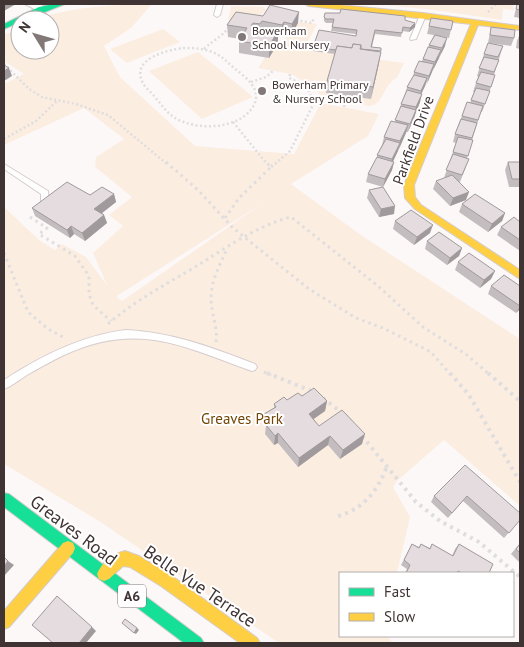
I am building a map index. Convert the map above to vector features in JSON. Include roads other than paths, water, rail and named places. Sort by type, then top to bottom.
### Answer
[{"type":"street","points":[[4,27],[36,6],[61,4]]},
{"type":"street","points":[[309,4],[424,15],[520,28]]},
{"type":"street","name":"Parkfield Drive","points":[[475,22],[409,185],[408,194],[410,201],[418,207],[520,275]]},
{"type":"street","name":"Greaves Road","points":[[4,499],[196,643]]},
{"type":"street","points":[[4,622],[68,548]]},
{"type":"street","name":"Belle Vue Terrace","points":[[104,574],[120,559],[125,557],[131,559],[177,588],[252,643]]},
{"type":"lane","points":[[217,15],[220,4]]},
{"type":"lane","points":[[413,40],[424,15]]},
{"type":"lane","points":[[4,166],[45,193],[45,204]]},
{"type":"lane","points":[[4,385],[51,357],[90,342],[126,334],[166,338],[252,367]]},
{"type":"place","name":"Bowerham School Nursery","points":[[242,37]]},
{"type":"place","name":"Bowerham Primary & Nursery School","points":[[262,91]]},
{"type":"park label","name":"Greaves Park","points":[[242,418]]}]
